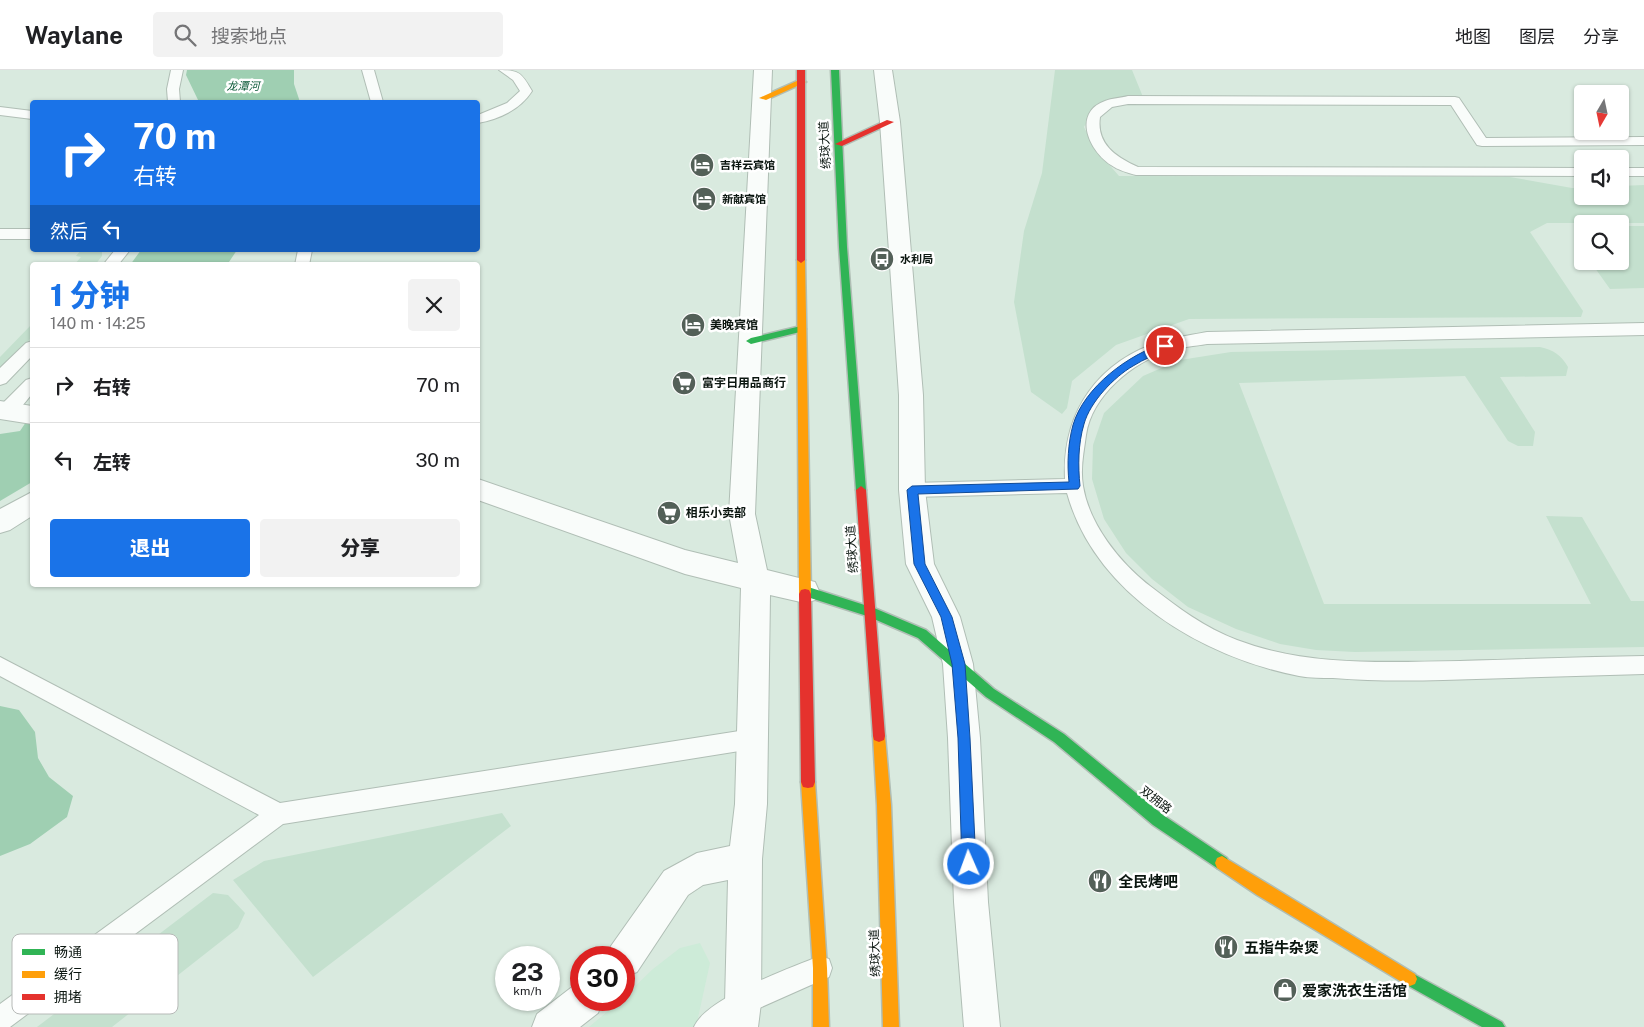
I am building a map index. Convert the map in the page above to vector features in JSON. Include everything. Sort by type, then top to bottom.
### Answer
[{"type":"main road","name":"绣球大道","points":[[801,70],[801,329],[808,805],[820,968],[821,1027]]},
{"type":"main road","name":"绣球大道","points":[[835,70],[843,247],[884,805],[891,1027]]},
{"type":"main road","points":[[763,98],[802,82]]},
{"type":"main road","points":[[839,144],[890,122]]},
{"type":"main road","points":[[751,341],[801,329]]},
{"type":"main road","name":"双拥路","points":[[805,592],[870,612],[922,634],[990,693],[1059,738],[1158,820],[1254,885],[1429,991],[1496,1027]]},
{"type":"street","points":[[741,1015],[745,859],[751,804],[754,579],[742,514],[763,70]]},
{"type":"street","points":[[883,70],[890,122],[911,395],[912,490],[920,564],[946,617],[958,664],[964,738],[971,902],[982,1027]]},
{"type":"street","points":[[480,490],[685,562],[805,592]]},
{"type":"street","points":[[0,522],[30,504]]},
{"type":"street","points":[[632,946],[676,883],[697,870],[745,859]]},
{"type":"street","points":[[550,1027],[571,1011]]},
{"type":"lane","points":[[174,100],[173,89],[178,70]]},
{"type":"lane","points":[[368,70],[376,100]]},
{"type":"lane","points":[[480,118],[510,107],[521,100],[526,91],[518,78],[505,70]]},
{"type":"lane","points":[[1574,172],[1136,171],[1115,162],[1099,145],[1092,129],[1094,116],[1108,104],[1128,100],[1455,101],[1482,142],[1644,140]]},
{"type":"lane","points":[[0,111],[30,115]]},
{"type":"lane","points":[[1629,172],[1644,172]]},
{"type":"lane","points":[[0,234],[30,234]]},
{"type":"lane","points":[[113,262],[121,252]]},
{"type":"lane","points":[[1644,329],[1207,338],[1165,346],[1129,363],[1110,379],[1090,402],[1079,424],[1073,465],[1074,486],[1081,511],[1101,547],[1127,580],[1179,620],[1232,648],[1300,667],[1379,672],[1644,665]]},
{"type":"lane","points":[[0,379],[30,349]]},
{"type":"lane","points":[[14,412],[30,387]]},
{"type":"lane","points":[[912,490],[1074,486]]},
{"type":"lane","points":[[0,666],[279,814]]},
{"type":"lane","points":[[116,934],[279,814],[752,739]]},
{"type":"lane","points":[[707,1027],[741,1015],[820,968]]},
{"type":"lane","points":[[0,1019],[12,1010]]},
{"type":"shaded area","points":[[1055,70],[1132,70],[1143,97],[1107,101],[1095,110],[1084,127],[1093,146],[1119,176],[1510,177],[1574,188],[1574,205],[1629,205],[1629,186],[1644,185],[1644,223],[1629,223],[1629,215],[1574,215],[1574,223],[1547,223],[1530,232],[1583,311],[1581,317],[1189,319],[1116,345],[1072,381],[1067,408],[1062,414],[1031,392],[1014,302],[1024,231],[1042,173]]},
{"type":"shaded area","points":[[1629,226],[1644,226],[1644,288],[1610,289],[1596,270],[1629,270]]},
{"type":"shaded area","points":[[79,252],[102,252],[102,256],[97,262],[77,262],[81,257],[76,256]]},
{"type":"shaded area","points":[[30,326],[30,339],[0,371],[0,357]]},
{"type":"shaded area","points":[[1540,347],[1553,351],[1563,359],[1568,367],[1566,376],[1500,377],[1535,432],[1533,446],[1518,446],[1508,441],[1465,376],[1239,383],[1324,604],[1591,604],[1546,516],[1582,517],[1631,601],[1644,601],[1644,647],[1355,652],[1316,650],[1280,644],[1236,629],[1188,607],[1152,579],[1126,553],[1104,519],[1092,479],[1093,445],[1104,413],[1143,376],[1180,360],[1231,352]]},
{"type":"shaded area","points":[[502,813],[511,826],[313,977],[233,880],[264,861]]},
{"type":"shaded area","points":[[213,893],[228,895],[245,913],[238,928],[178,975],[178,934],[159,934]]},
{"type":"shaded area","points":[[700,943],[710,963],[696,1027],[589,1027],[608,1011],[635,1011],[635,986],[653,969],[680,948]]},
{"type":"shaded area","points":[[54,1014],[129,1014],[112,1027],[37,1027]]},
{"type":"water","name":"龙潭河","points":[[187,70],[294,70],[294,84],[299,100],[198,100],[186,75]]},
{"type":"water","points":[[140,252],[236,252],[229,262],[132,262]]},
{"type":"water","points":[[30,416],[30,483],[0,501],[0,434],[20,431]]},
{"type":"water","points":[[0,706],[19,710],[35,732],[38,758],[49,777],[73,796],[67,817],[30,844],[0,856]]},
{"type":"traffic: fast","points":[[835,70],[843,247],[861,490]]},
{"type":"traffic: fast","points":[[751,341],[801,329]]},
{"type":"traffic: fast","points":[[805,591],[870,612],[922,634],[990,693],[1059,738],[1158,820],[1222,863]]},
{"type":"traffic: fast","points":[[1410,979],[1497,1027]]},
{"type":"traffic: slow","points":[[763,98],[802,82]]},
{"type":"traffic: slow","points":[[801,260],[805,594]]},
{"type":"traffic: slow","points":[[879,736],[884,805],[891,1027]]},
{"type":"traffic: slow","points":[[808,782],[820,968],[821,1027]]},
{"type":"traffic: slow","points":[[1222,863],[1262,890],[1410,979]]},
{"type":"traffic: jam","points":[[801,70],[801,260]]},
{"type":"traffic: jam","points":[[839,144],[890,122]]},
{"type":"traffic: jam","points":[[861,490],[879,736]]},
{"type":"traffic: jam","points":[[805,594],[808,782]]},
{"type":"place","name":"吉祥云宾馆","points":[[702,165]]},
{"type":"place","name":"新献宾馆","points":[[704,199]]},
{"type":"place","name":"水利局","points":[[882,259]]},
{"type":"place","name":"美晚宾馆","points":[[693,325]]},
{"type":"place","name":"富宇日用品商行","points":[[684,383]]},
{"type":"place","name":"相乐小卖部","points":[[669,513]]},
{"type":"place","name":"全民烤吧","points":[[1100,881]]},
{"type":"place","name":"五指牛杂煲","points":[[1226,947]]},
{"type":"place","name":"爱家洗衣生活馆","points":[[1285,990]]},
{"type":"route","points":[[969,864],[964,738],[958,664],[946,617],[920,564],[912,490],[1074,486],[1075,443],[1079,424],[1090,402],[1110,379],[1129,363],[1165,346]]}]
